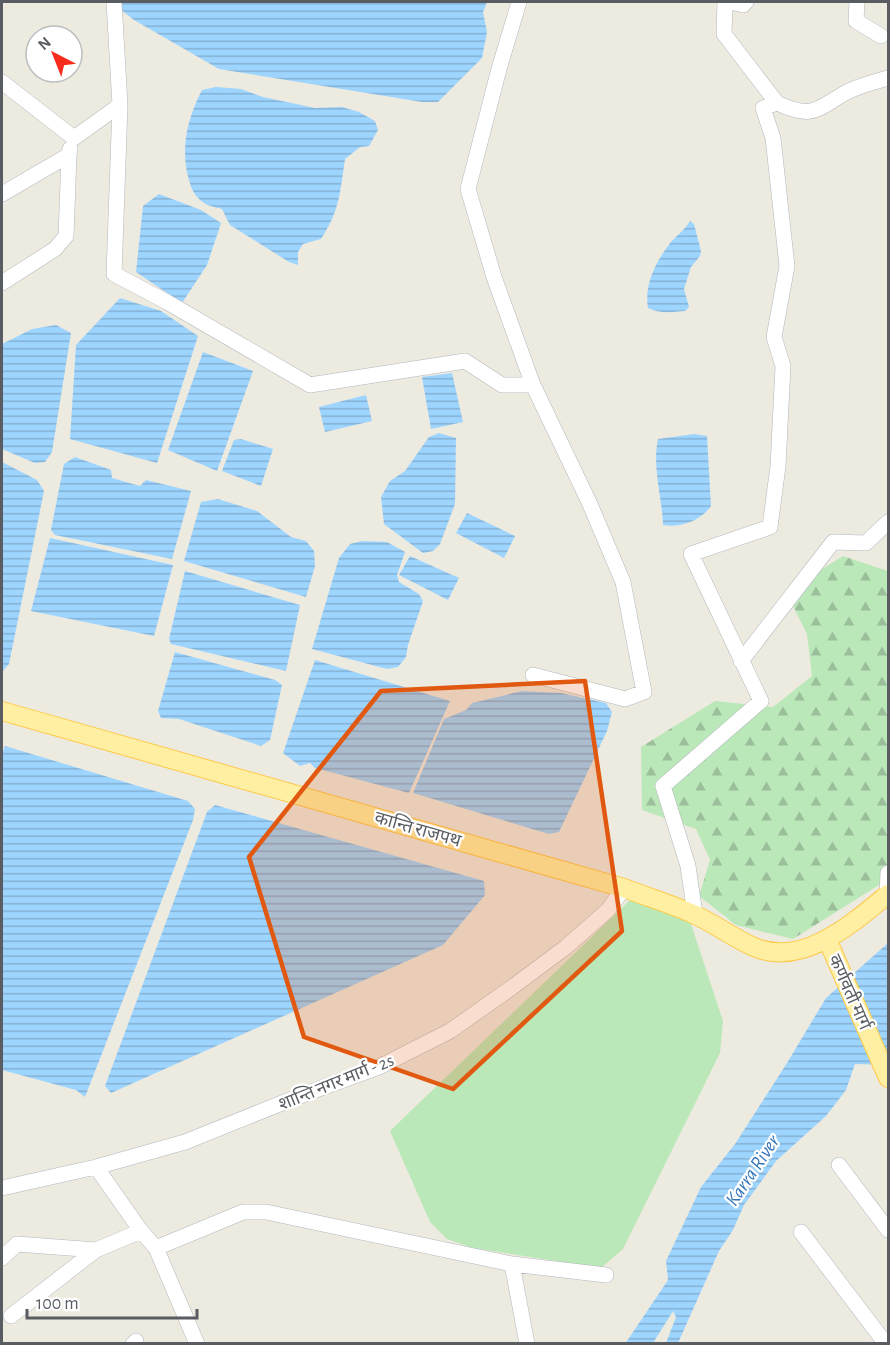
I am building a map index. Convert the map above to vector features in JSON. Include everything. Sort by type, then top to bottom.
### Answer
[{"type":"main road","name":"कान्ति राजपथ","points":[[2,711],[624,888],[695,914],[756,948],[779,953],[807,949],[827,939],[888,895]]},
{"type":"main road","name":"कर्णवती मार्ग","points":[[827,939],[888,1078]]},
{"type":"street","points":[[114,2],[120,105],[114,274],[167,302],[309,385],[465,361],[502,385],[533,385]]},
{"type":"street","points":[[519,2],[468,189],[495,277],[533,385],[589,502],[623,582],[644,692],[625,699],[533,675]]},
{"type":"street","points":[[725,2],[724,34],[777,103],[795,111],[818,111],[849,91],[888,78]]},
{"type":"street","points":[[730,2],[743,5],[746,2]]},
{"type":"street","points":[[857,2],[856,21],[881,36]]},
{"type":"street","points":[[2,82],[74,138]]},
{"type":"street","points":[[695,914],[688,866],[663,786],[761,701],[691,554],[770,527],[778,466],[783,366],[774,338],[787,266],[773,138],[764,108],[777,103]]},
{"type":"street","points":[[2,283],[55,249],[66,236],[69,155],[74,138],[120,105]]},
{"type":"street","points":[[2,194],[69,155]]},
{"type":"street","points":[[741,661],[833,542],[866,543],[888,522]]},
{"type":"street","points":[[888,873],[888,895]]},
{"type":"street","name":"शान्ति नगर मार्ग - 2s","points":[[2,1188],[96,1167],[185,1142],[379,1067],[450,1031],[566,947],[608,910],[624,888]]},
{"type":"street","points":[[839,1165],[888,1230]]},
{"type":"street","points":[[96,1167],[141,1231],[156,1248],[197,1344]]},
{"type":"street","points":[[156,1248],[243,1212],[266,1212],[512,1264],[606,1275]]},
{"type":"street","points":[[11,1316],[96,1250],[141,1231]]},
{"type":"street","points":[[801,1232],[886,1344]]},
{"type":"street","points":[[2,1258],[17,1244],[96,1250]]},
{"type":"street","points":[[512,1264],[527,1344]]},
{"type":"highlighted area","points":[[585,681],[622,931],[453,1089],[304,1037],[249,857],[381,691]]},
{"type":"green space","points":[[843,556],[888,571],[888,863],[879,885],[793,939],[736,925],[699,896],[710,860],[696,829],[642,810],[641,747],[715,701],[773,707],[812,676],[807,634],[786,592]]},
{"type":"green space","points":[[630,900],[690,921],[723,1021],[720,1053],[623,1249],[601,1268],[473,1248],[447,1239],[430,1222],[390,1131]]},
{"type":"water","points":[[122,2],[487,2],[483,12],[487,32],[482,58],[438,102],[422,102],[219,69],[134,20],[120,9]]},
{"type":"water","points":[[216,87],[241,89],[263,97],[315,108],[342,107],[359,112],[375,121],[378,130],[369,146],[360,147],[345,159],[338,200],[327,229],[321,239],[303,244],[298,252],[298,265],[289,262],[230,225],[222,209],[204,203],[193,190],[186,168],[186,134],[192,112],[202,90]]},
{"type":"water","points":[[159,194],[201,210],[221,223],[207,265],[182,303],[136,272],[143,206]]},
{"type":"water","points":[[690,221],[694,224],[701,251],[700,256],[691,267],[684,289],[689,307],[685,311],[671,312],[648,308],[648,290],[652,273],[671,242]]},
{"type":"water","points":[[120,298],[161,311],[198,336],[157,463],[70,439],[76,345]]},
{"type":"water","points":[[56,325],[71,333],[52,452],[45,462],[35,463],[2,449],[2,344],[32,329]]},
{"type":"water","points":[[203,352],[253,371],[217,471],[168,450]]},
{"type":"water","points":[[452,373],[463,422],[431,429],[422,377]]},
{"type":"water","points":[[366,395],[372,421],[325,432],[319,407]]},
{"type":"water","points":[[439,433],[456,438],[455,504],[440,544],[433,551],[423,553],[384,524],[381,497],[390,481],[405,471],[429,437]]},
{"type":"water","points":[[694,434],[707,436],[711,506],[702,516],[690,522],[663,525],[656,461],[658,439]]},
{"type":"water","points":[[241,439],[273,449],[261,486],[222,471],[234,440]]},
{"type":"water","points":[[75,457],[111,470],[112,478],[140,486],[146,480],[191,491],[172,559],[55,535],[51,530],[64,464]]},
{"type":"water","points":[[2,462],[37,480],[44,491],[9,664],[2,672]]},
{"type":"water","points":[[218,499],[257,511],[291,537],[306,541],[314,551],[315,566],[306,597],[184,561],[201,502]]},
{"type":"water","points":[[467,513],[515,536],[504,558],[456,533]]},
{"type":"water","points":[[50,538],[173,565],[154,636],[31,611]]},
{"type":"water","points":[[362,541],[387,542],[405,552],[397,575],[399,582],[419,594],[423,601],[406,657],[398,667],[387,669],[312,649],[339,558],[350,544]]},
{"type":"water","points":[[410,556],[459,578],[448,600],[399,575]]},
{"type":"water","points":[[185,571],[300,605],[286,671],[171,644],[169,639]]},
{"type":"water","points":[[175,652],[275,680],[282,685],[270,740],[261,746],[179,719],[161,718],[158,711]]},
{"type":"water","points":[[315,660],[450,701],[409,793],[315,768],[310,763],[300,766],[283,753]]},
{"type":"water","points":[[522,691],[561,693],[606,703],[612,712],[607,731],[559,832],[549,834],[413,793],[444,719],[466,710],[472,703]]},
{"type":"water","points":[[5,746],[188,801],[195,809],[193,820],[85,1097],[76,1090],[2,1070],[2,754]]},
{"type":"water","points":[[215,805],[484,881],[485,895],[443,945],[111,1093],[105,1086],[207,812]]},
{"type":"water","name":"Karra River","points":[[888,943],[888,1065],[855,1064],[846,1090],[826,1116],[776,1161],[744,1205],[733,1230],[719,1251],[678,1343],[666,1343],[676,1317],[673,1311],[653,1343],[625,1344],[668,1280],[666,1261],[701,1187],[735,1144],[826,998]]}]
